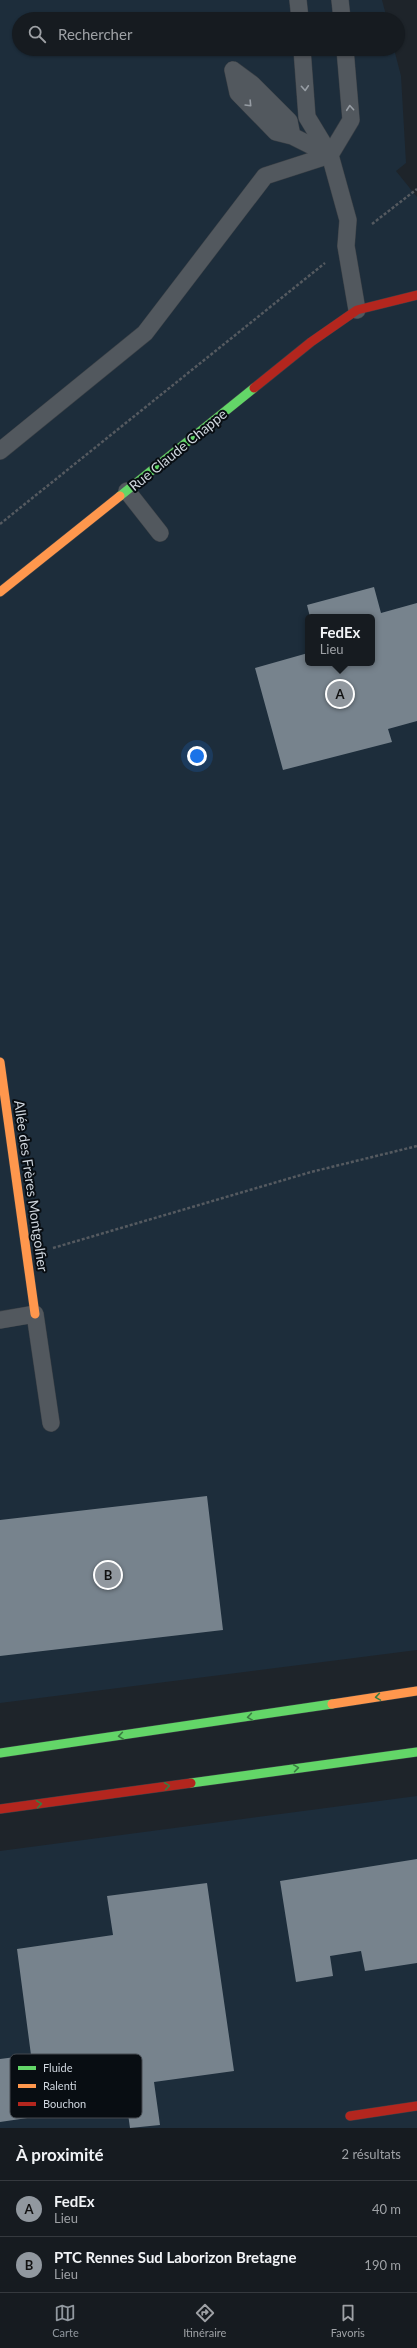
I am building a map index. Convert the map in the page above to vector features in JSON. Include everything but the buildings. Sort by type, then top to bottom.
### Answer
[{"type":"street","name":"Rue Claude Chappe","points":[[0,592],[311,342],[357,310],[417,295]]},
{"type":"street","name":"Allée des Frères Montgolfier","points":[[0,1062],[34,1314]]},
{"type":"street","points":[[0,1753],[417,1691]]},
{"type":"street","points":[[0,1809],[417,1752]]},
{"type":"street","points":[[350,2116],[417,2106]]},
{"type":"lane","points":[[298,0],[299,12]]},
{"type":"lane","points":[[340,0],[341,12]]},
{"type":"lane","points":[[303,56],[307,117],[330,155],[348,220],[346,246],[357,310]]},
{"type":"lane","points":[[0,451],[145,333],[265,176],[330,155],[351,120],[345,56]]},
{"type":"lane","points":[[292,136],[330,155]]},
{"type":"lane","points":[[127,491],[160,534]]},
{"type":"lane","points":[[0,1320],[34,1314],[51,1423]]},
{"type":"path","points":[[0,524],[417,189]]},
{"type":"path","points":[[27,1256],[311,1172],[417,1146]]},
{"type":"shaded area","points":[[0,0],[382,0],[385,12],[12,12],[12,56],[396,56],[401,76],[406,163],[396,171],[417,197],[417,1650],[0,1703]]},
{"type":"shaded area","points":[[417,1796],[417,2128],[0,2128],[0,1851]]},
{"type":"traffic: fast","points":[[120,496],[254,388]]},
{"type":"traffic: fast","points":[[0,1753],[332,1704]]},
{"type":"traffic: fast","points":[[191,1783],[417,1752]]},
{"type":"traffic: slow","points":[[0,592],[120,496]]},
{"type":"traffic: slow","points":[[0,1062],[35,1314]]},
{"type":"traffic: slow","points":[[332,1704],[417,1691]]},
{"type":"traffic: jam","points":[[254,388],[311,342],[357,310],[417,295]]},
{"type":"traffic: jam","points":[[0,1809],[191,1783]]},
{"type":"traffic: jam","points":[[350,2116],[417,2106]]},
{"type":"place","name":"FedEx","points":[[340,694]]},
{"type":"place","name":"PTC Rennes Sud Laborizon Bretagne","points":[[108,1575]]}]
